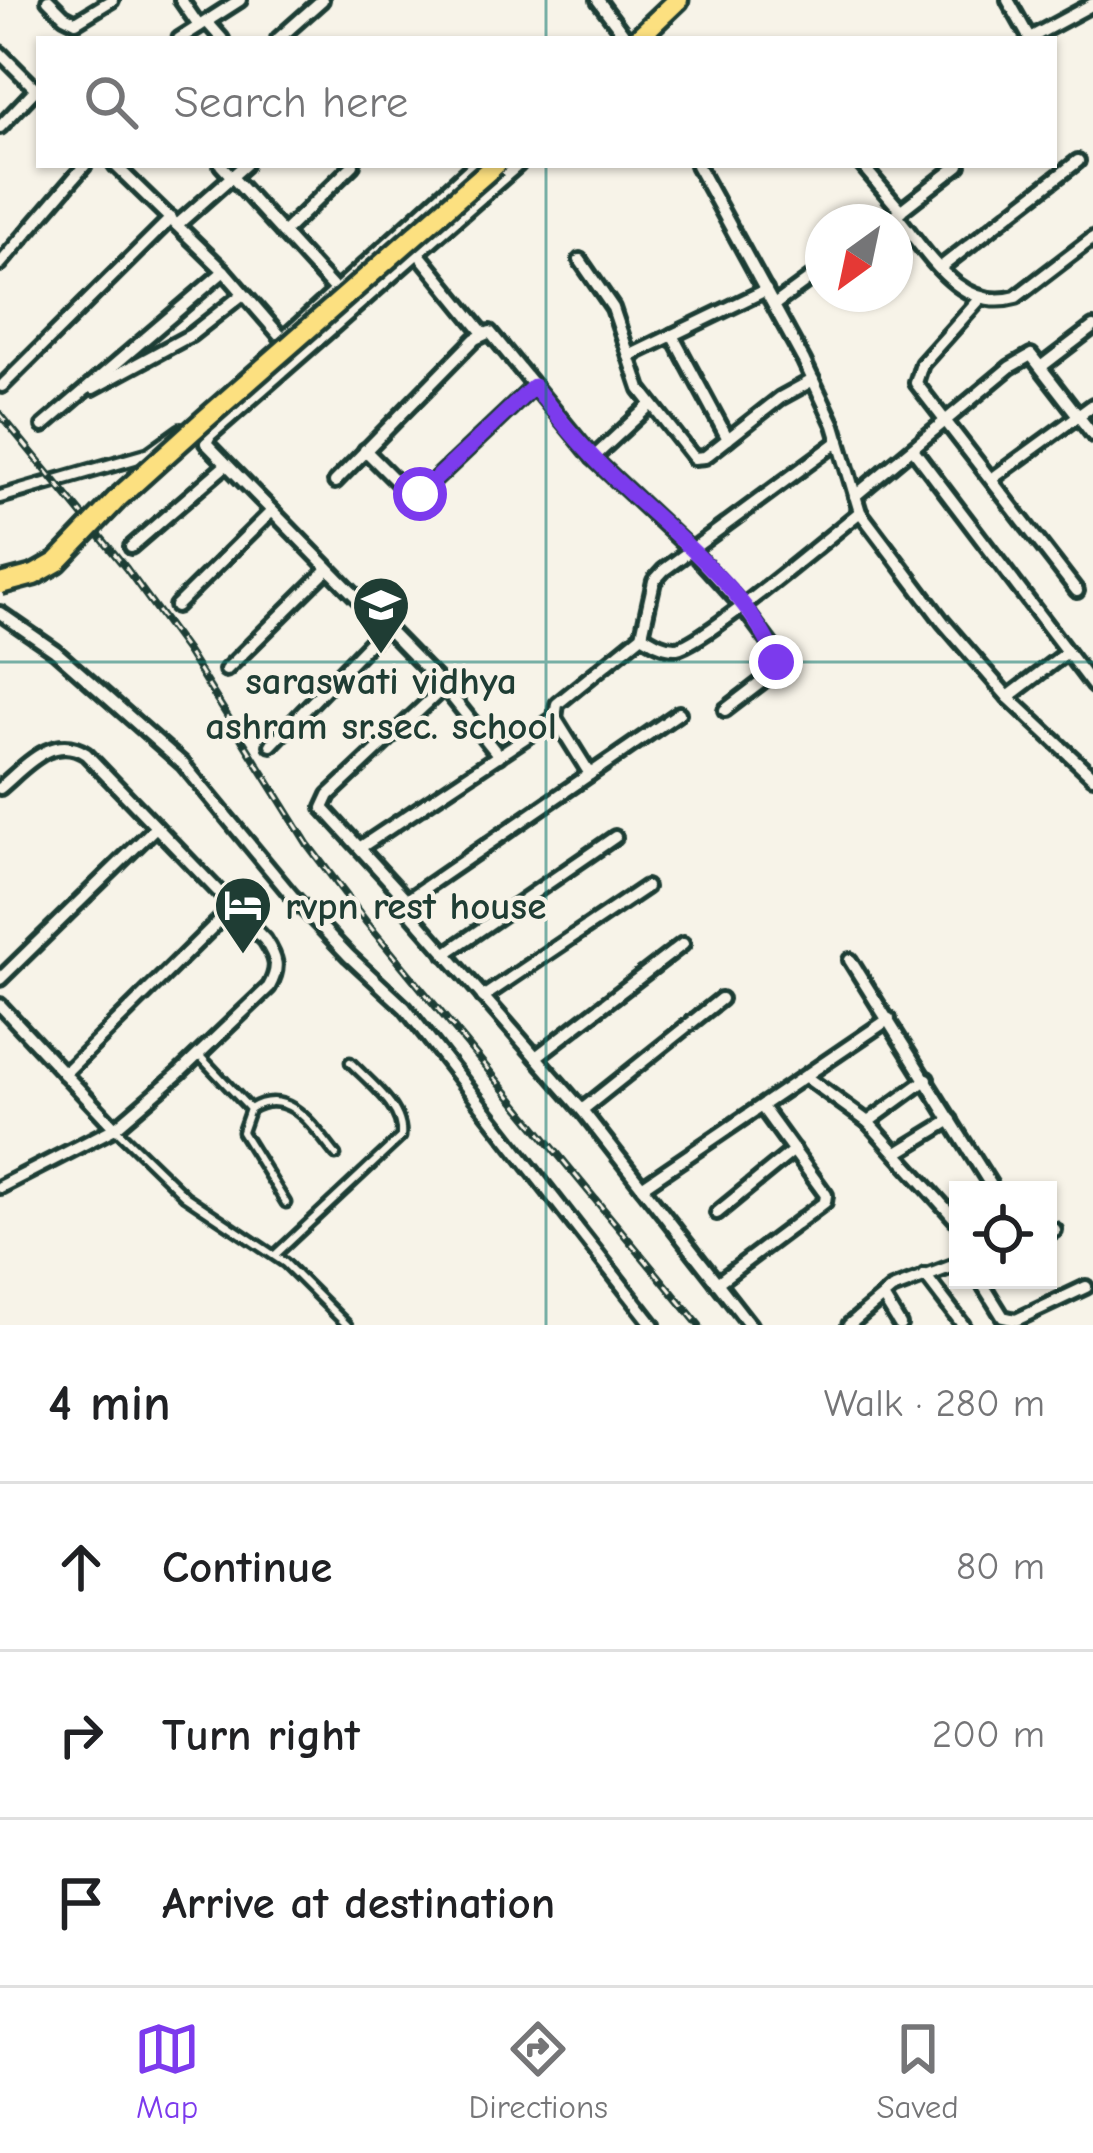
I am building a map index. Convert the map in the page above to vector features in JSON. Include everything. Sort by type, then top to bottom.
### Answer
[{"type":"highway","points":[[640,36],[678,0]]},
{"type":"highway","points":[[0,584],[34,575],[56,562],[202,422],[493,168]]},
{"type":"street","points":[[49,0],[76,22],[112,0]]},
{"type":"street","points":[[182,0],[218,36]]},
{"type":"street","points":[[184,36],[240,0]]},
{"type":"street","points":[[281,36],[322,0]]},
{"type":"street","points":[[598,0],[625,36]]},
{"type":"street","points":[[1008,0],[1028,36]]},
{"type":"street","points":[[1035,36],[1093,4]]},
{"type":"street","points":[[0,53],[36,88]]},
{"type":"street","points":[[0,127],[36,92]]},
{"type":"street","points":[[940,268],[1078,161]]},
{"type":"street","points":[[0,264],[82,168]]},
{"type":"street","points":[[119,168],[224,272],[283,339]]},
{"type":"street","points":[[224,168],[336,291]]},
{"type":"street","points":[[2,386],[174,221],[241,168]]},
{"type":"street","points":[[283,233],[350,168]]},
{"type":"street","points":[[0,497],[149,454],[189,425],[471,168]]},
{"type":"street","points":[[499,756],[444,687],[206,443],[515,168]]},
{"type":"street","points":[[699,168],[813,380],[839,441],[860,512],[943,622],[1008,697],[1093,777]]},
{"type":"street","points":[[864,168],[886,204]]},
{"type":"street","points":[[909,204],[955,168]]},
{"type":"street","points":[[913,237],[965,292],[1002,301],[1016,297],[1093,238]]},
{"type":"street","points":[[418,254],[483,333],[498,337],[593,458],[691,550],[771,645],[776,662],[764,682],[725,710]]},
{"type":"street","points":[[580,260],[613,308],[650,405],[694,458],[705,457],[781,398],[813,380]]},
{"type":"street","points":[[43,426],[224,272]]},
{"type":"street","points":[[774,305],[805,282]]},
{"type":"street","points":[[629,356],[766,290]]},
{"type":"street","points":[[84,391],[191,335],[243,294]]},
{"type":"street","points":[[980,299],[916,375],[916,383],[1077,591]]},
{"type":"street","points":[[1042,366],[1093,327]]},
{"type":"street","points":[[334,482],[483,333]]},
{"type":"street","points":[[672,335],[728,439]]},
{"type":"street","points":[[855,496],[1031,355],[1093,435]]},
{"type":"street","points":[[365,450],[405,490],[420,494],[534,386]]},
{"type":"street","points":[[593,458],[650,405]]},
{"type":"street","points":[[993,478],[1093,405]]},
{"type":"street","points":[[590,774],[555,718],[556,704],[641,635],[654,581],[839,441]]},
{"type":"street","points":[[913,449],[1093,686]]},
{"type":"street","points":[[130,547],[226,465]]},
{"type":"street","points":[[176,606],[272,511]]},
{"type":"street","points":[[641,635],[663,646],[684,646],[860,512]]},
{"type":"street","points":[[226,670],[328,569]]},
{"type":"street","points":[[0,613],[56,651],[183,764],[292,896],[405,1008],[652,1325]]},
{"type":"street","points":[[272,746],[385,627]]},
{"type":"street","points":[[1008,697],[1067,652]]},
{"type":"street","points":[[444,687],[324,802],[326,815],[407,900],[410,914],[582,1110],[750,1325]]},
{"type":"street","points":[[407,900],[679,713]]},
{"type":"street","points":[[361,847],[555,718]]},
{"type":"street","points":[[0,788],[58,746],[72,745],[86,754],[265,940],[278,970],[269,987],[199,1055],[115,1128],[0,1187]]},
{"type":"street","points":[[0,979],[156,827]]},
{"type":"street","points":[[445,954],[615,837]]},
{"type":"street","points":[[483,997],[646,887]]},
{"type":"street","points":[[64,1074],[233,907]]},
{"type":"street","points":[[536,1058],[683,944]]},
{"type":"street","points":[[850,960],[988,1181]]},
{"type":"street","points":[[582,1110],[722,999]]},
{"type":"street","points":[[0,1005],[115,1128]]},
{"type":"street","points":[[642,1186],[890,1019]]},
{"type":"street","points":[[806,1077],[868,1122],[949,1212]]},
{"type":"street","points":[[868,1122],[927,1079]]},
{"type":"street","points":[[718,1283],[825,1202],[826,1195],[763,1107]]},
{"type":"street","points":[[897,1153],[951,1120]]},
{"type":"street","points":[[717,1213],[794,1150]]},
{"type":"street","points":[[849,1325],[883,1297],[949,1267]]},
{"type":"street","points":[[926,1275],[963,1325]]},
{"type":"street","points":[[986,1289],[1003,1317],[1016,1320],[1086,1287]]},
{"type":"street","points":[[883,1297],[900,1325]]},
{"type":"lane","points":[[199,1055],[250,1109]]},
{"type":"lane","points":[[274,1255],[401,1137],[403,1125],[393,1109],[350,1062]]},
{"type":"lane","points":[[250,1109],[276,1100],[291,1105],[336,1155]]},
{"type":"lane","points":[[250,1109],[242,1132],[286,1203]]},
{"type":"lane","points":[[115,1128],[185,1196],[274,1255],[347,1325]]},
{"type":"railway","points":[[0,414],[126,568],[186,650],[308,845],[367,923],[699,1325]]},
{"type":"place","name":"saraswati vidhya ashram sr.sec. school","points":[[381,656]]},
{"type":"place","name":"rvpn rest house","points":[[243,956]]},
{"type":"route","points":[[420,494],[534,386],[593,458],[691,550],[742,606],[771,645],[776,662]]}]
